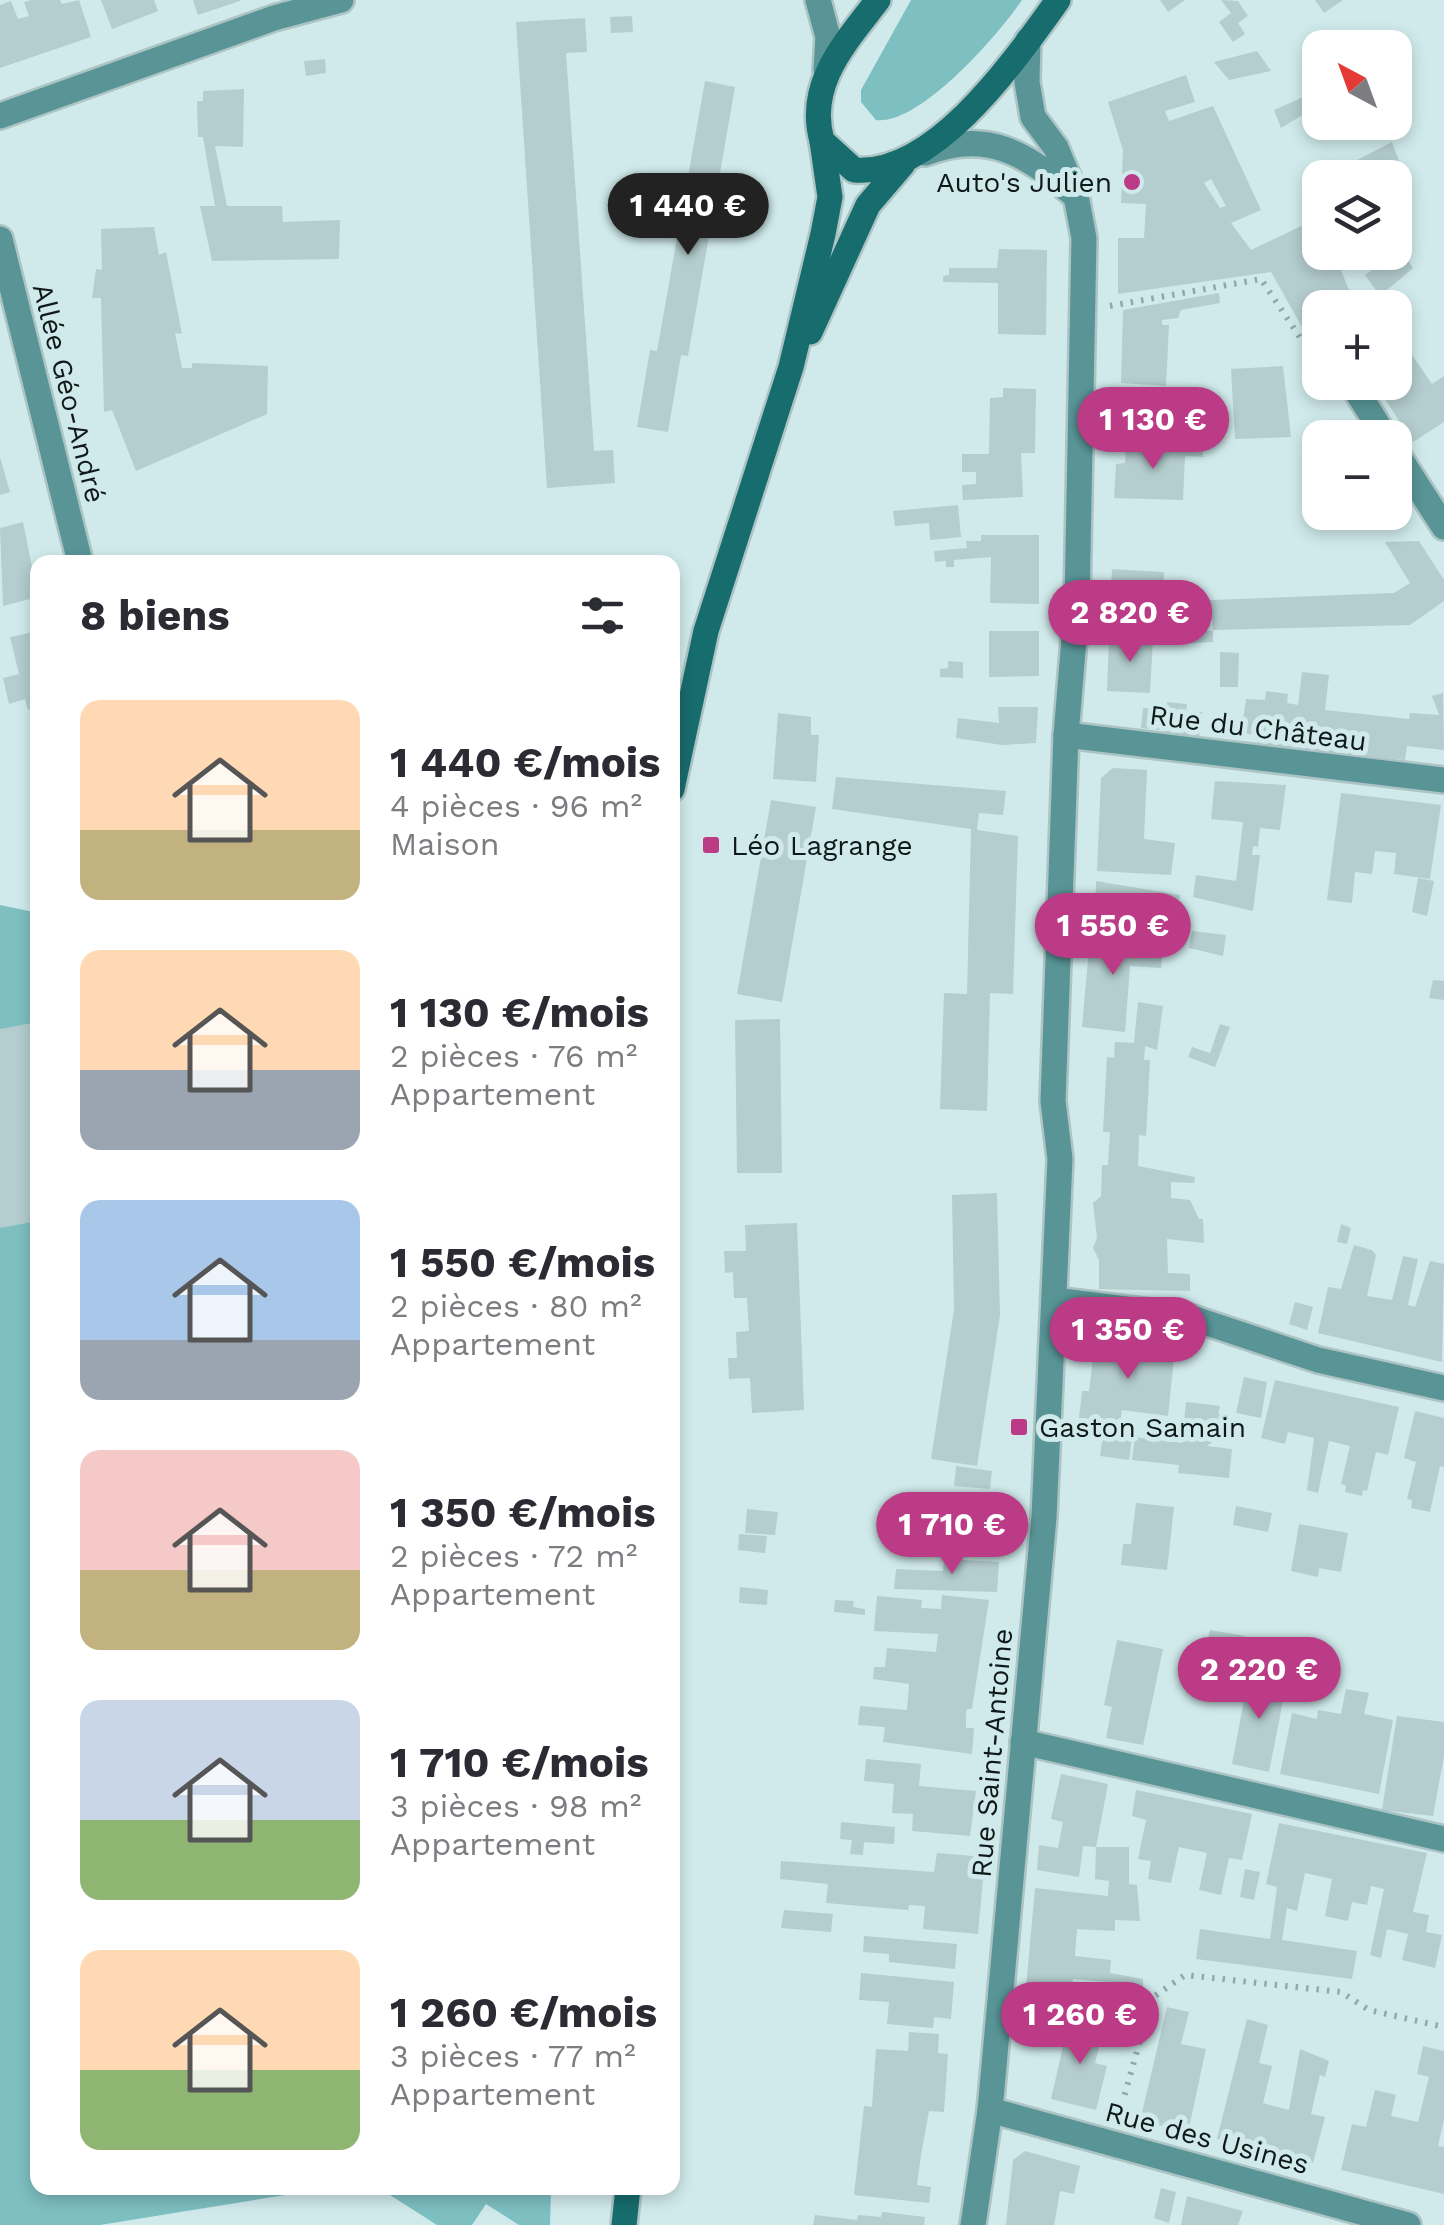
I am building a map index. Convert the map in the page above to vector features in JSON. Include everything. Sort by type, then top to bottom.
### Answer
[{"type":"main road","points":[[680,752],[706,632],[792,367],[830,197],[817,100],[826,70],[878,0]]},
{"type":"main road","points":[[792,367],[844,265],[868,205],[1028,40],[1058,0]]},
{"type":"main road","points":[[822,141],[854,170],[871,172],[912,159]]},
{"type":"main road","points":[[624,2225],[627,2195]]},
{"type":"street","points":[[0,116],[274,18],[341,0]]},
{"type":"street","points":[[818,0],[828,37],[826,70]]},
{"type":"street","name":"Rue Saint-Antoine","points":[[973,2225],[990,2110],[1044,1518],[1060,1159],[1054,1101],[1066,735],[1077,603],[1084,238],[1076,196],[1056,148],[1032,117],[1026,82],[1028,40]]},
{"type":"street","points":[[912,159],[958,140],[985,142],[1025,158],[1076,196]]},
{"type":"street","name":"Allée Géo-André","points":[[0,239],[78,555]]},
{"type":"street","points":[[1412,478],[1444,528]]},
{"type":"street","name":"Rue du Château","points":[[1066,735],[1444,780]]},
{"type":"street","points":[[1055,1300],[1188,1317],[1318,1360],[1444,1388]]},
{"type":"street","points":[[1023,1742],[1444,1839]]},
{"type":"street","name":"Rue des Usines","points":[[990,2110],[1408,2225]]},
{"type":"path","points":[[1084,310],[1261,279],[1302,339]]},
{"type":"path","points":[[1112,2143],[1152,1998],[1184,1975],[1340,1992],[1369,2010],[1444,2027]]},
{"type":"shaded area","points":[[911,0],[1022,0],[977,55],[935,93],[894,118],[876,120],[861,102],[861,90]]},
{"type":"shaded area","points":[[0,905],[30,911],[30,2195],[286,2195],[100,2225],[0,2225]]},
{"type":"shaded area","points":[[390,2195],[551,2195],[550,2225],[519,2225],[486,2204],[472,2225],[437,2225]]},
{"type":"building","points":[[60,0],[62,4],[79,0],[91,37],[0,68],[0,5],[11,1],[18,19],[29,16],[24,2]]},
{"type":"building","points":[[101,0],[154,0],[158,11],[112,29]]},
{"type":"building","points":[[193,0],[240,0],[240,1],[198,15]]},
{"type":"building","points":[[1160,0],[1185,0],[1168,12]]},
{"type":"building","points":[[1221,0],[1238,1],[1248,16],[1238,23],[1245,34],[1233,42],[1219,22],[1231,13]]},
{"type":"building","points":[[1315,0],[1343,0],[1324,13]]},
{"type":"building","points":[[632,16],[633,32],[611,33],[610,17]]},
{"type":"building","points":[[585,18],[587,52],[566,53],[594,451],[613,450],[615,483],[547,488],[516,22]]},
{"type":"building","points":[[1257,51],[1271,71],[1229,80],[1214,62]]},
{"type":"building","points":[[325,59],[326,73],[306,76],[304,61]]},
{"type":"building","points":[[1186,75],[1195,102],[1165,111],[1169,121],[1213,106],[1261,210],[1231,223],[1251,250],[1302,226],[1302,270],[1341,270],[1349,290],[1302,290],[1302,327],[1271,272],[1118,294],[1118,238],[1144,238],[1146,204],[1121,203],[1123,150],[1108,102]],"holes":[[[1211,179],[1226,206],[1220,208],[1204,183]]]},
{"type":"building","points":[[705,81],[735,87],[688,356],[681,355],[668,432],[637,427],[650,350],[657,351]]},
{"type":"building","points":[[244,89],[243,147],[215,146],[227,206],[282,206],[283,222],[340,220],[339,259],[212,261],[200,206],[215,206],[203,137],[198,137],[197,101],[203,101],[203,91]]},
{"type":"building","points":[[1302,97],[1302,115],[1281,128],[1274,110]]},
{"type":"building","points":[[1392,142],[1399,160],[1357,160]]},
{"type":"building","points":[[154,227],[159,255],[166,252],[182,334],[175,333],[182,368],[192,368],[192,363],[268,366],[267,414],[136,471],[112,410],[104,412],[101,298],[92,298],[96,269],[102,270],[101,229]]},
{"type":"building","points":[[999,249],[1047,250],[1046,335],[998,334],[998,283],[943,282],[949,268],[997,268]]},
{"type":"building","points":[[1372,270],[1411,270],[1387,290],[1376,290],[1365,275]]},
{"type":"building","points":[[1219,293],[1220,303],[1181,310],[1178,318],[1162,320],[1162,325],[1169,325],[1166,386],[1121,383],[1123,310]]},
{"type":"building","points":[[1412,355],[1432,384],[1444,376],[1444,422],[1413,442],[1412,420],[1399,420],[1386,400],[1412,400]]},
{"type":"building","points":[[1283,366],[1291,437],[1235,439],[1231,369]]},
{"type":"building","points":[[1003,388],[1036,389],[1035,453],[1021,453],[1023,497],[963,500],[962,485],[976,484],[976,472],[962,472],[962,454],[989,454],[990,398],[1003,397]]},
{"type":"building","points":[[1165,395],[1192,397],[1190,442],[1161,439]]},
{"type":"building","points":[[1126,444],[1203,448],[1203,457],[1185,456],[1183,500],[1114,498],[1116,464],[1125,463]]},
{"type":"building","points":[[0,457],[10,492],[0,495]]},
{"type":"building","points":[[958,505],[961,537],[930,540],[929,523],[895,526],[893,511]]},
{"type":"building","points":[[23,522],[30,557],[30,599],[3,606],[0,528]]},
{"type":"building","points":[[981,535],[1039,535],[1039,604],[990,603],[991,557],[954,560],[954,567],[946,567],[946,561],[935,562],[934,551],[967,548],[966,541],[981,541]]},
{"type":"building","points":[[1419,541],[1444,580],[1444,601],[1410,625],[1213,630],[1210,600],[1394,593],[1410,583],[1385,542]]},
{"type":"building","points":[[1112,569],[1164,572],[1161,633],[1109,630]]},
{"type":"building","points":[[1180,584],[1199,585],[1197,631],[1213,631],[1213,642],[1166,644],[1165,633],[1179,632]]},
{"type":"building","points":[[989,631],[1039,631],[1039,676],[989,677]]},
{"type":"building","points":[[30,633],[30,710],[25,699],[9,704],[3,678],[19,674],[10,637]]},
{"type":"building","points":[[1109,637],[1153,639],[1150,693],[1107,691]]},
{"type":"building","points":[[1220,652],[1239,653],[1238,687],[1220,687]]},
{"type":"building","points":[[948,661],[963,662],[963,678],[940,677],[940,669],[948,668]]},
{"type":"building","points":[[1302,672],[1329,675],[1325,710],[1409,719],[1410,713],[1439,715],[1432,696],[1443,693],[1444,750],[1407,746],[1405,760],[1257,744],[1259,735],[1241,733],[1246,699],[1265,700],[1266,691],[1288,694],[1287,703],[1298,705]]},
{"type":"building","points":[[1167,702],[1187,704],[1186,711],[1202,712],[1199,738],[1164,735]]},
{"type":"building","points":[[998,707],[1038,707],[1036,743],[1002,745],[956,738],[958,718],[999,723]]},
{"type":"building","points":[[1143,708],[1162,709],[1160,730],[1141,728]]},
{"type":"building","points":[[778,713],[811,717],[811,735],[819,735],[816,782],[773,779]]},
{"type":"building","points":[[1113,768],[1147,770],[1144,839],[1175,843],[1171,875],[1097,871],[1101,778]]},
{"type":"building","points":[[836,777],[1006,791],[1003,815],[979,813],[977,830],[1018,836],[1013,994],[990,993],[987,1111],[940,1109],[944,993],[967,994],[971,829],[832,809]]},
{"type":"building","points":[[1215,781],[1286,785],[1280,830],[1260,828],[1258,847],[1253,846],[1252,855],[1260,855],[1253,911],[1193,897],[1196,875],[1236,881],[1243,822],[1211,819]]},
{"type":"building","points":[[1341,793],[1441,805],[1430,879],[1394,874],[1396,853],[1375,851],[1372,874],[1355,872],[1352,903],[1327,900]]},
{"type":"building","points":[[771,800],[816,807],[782,1002],[737,994]]},
{"type":"building","points":[[1418,878],[1434,881],[1427,916],[1412,912]]},
{"type":"building","points":[[1096,881],[1180,895],[1177,919],[1160,926],[1095,915]]},
{"type":"building","points":[[1091,927],[1163,950],[1161,968],[1130,966],[1125,1032],[1082,1027]]},
{"type":"building","points":[[1192,931],[1226,935],[1223,956],[1189,948]]},
{"type":"building","points":[[1433,980],[1444,981],[1444,1000],[1429,998]]},
{"type":"building","points":[[1138,1002],[1163,1006],[1157,1050],[1145,1046],[1144,1060],[1150,1060],[1146,1136],[1139,1135],[1138,1166],[1195,1177],[1194,1183],[1171,1182],[1171,1198],[1190,1200],[1199,1219],[1203,1219],[1204,1243],[1167,1239],[1168,1273],[1190,1274],[1190,1291],[1099,1289],[1099,1260],[1093,1248],[1097,1238],[1093,1203],[1101,1196],[1102,1165],[1108,1165],[1110,1132],[1103,1132],[1107,1057],[1114,1058],[1115,1042],[1134,1043]]},
{"type":"building","points":[[780,1019],[782,1173],[737,1173],[735,1020]]},
{"type":"building","points":[[30,1023],[30,1222],[0,1228],[0,1029]]},
{"type":"building","points":[[1220,1024],[1230,1027],[1215,1067],[1188,1057],[1192,1047],[1210,1053]]},
{"type":"building","points":[[997,1193],[1000,1315],[977,1466],[931,1459],[954,1310],[952,1195]]},
{"type":"building","points":[[797,1223],[804,1410],[752,1413],[750,1378],[729,1379],[728,1358],[737,1358],[736,1332],[749,1331],[747,1298],[734,1298],[733,1272],[725,1273],[724,1251],[746,1251],[745,1225]]},
{"type":"building","points":[[1341,1224],[1351,1228],[1347,1244],[1337,1242]]},
{"type":"building","points":[[1354,1245],[1376,1255],[1367,1296],[1392,1300],[1403,1256],[1418,1259],[1408,1305],[1415,1307],[1430,1261],[1444,1264],[1442,1362],[1318,1333],[1328,1287],[1341,1289]]},
{"type":"building","points":[[1295,1302],[1313,1307],[1307,1330],[1289,1324]]},
{"type":"building","points":[[1095,1342],[1175,1348],[1168,1416],[1122,1410],[1120,1423],[1079,1418],[1082,1391],[1089,1391]]},
{"type":"building","points":[[1244,1377],[1267,1382],[1261,1418],[1236,1413]]},
{"type":"building","points":[[1275,1380],[1399,1407],[1388,1455],[1376,1452],[1367,1491],[1363,1490],[1362,1496],[1345,1492],[1346,1486],[1341,1484],[1350,1446],[1329,1441],[1318,1493],[1307,1490],[1314,1438],[1288,1432],[1285,1444],[1261,1438]]},
{"type":"building","points":[[1186,1402],[1220,1406],[1218,1414],[1229,1415],[1226,1441],[1215,1440],[1207,1446],[1232,1449],[1229,1478],[1178,1473],[1179,1465],[1132,1460],[1135,1437],[1182,1443]]},
{"type":"building","points":[[1415,1411],[1444,1418],[1444,1467],[1440,1466],[1430,1512],[1411,1508],[1412,1500],[1407,1499],[1416,1462],[1404,1458]]},
{"type":"building","points":[[1103,1435],[1132,1438],[1129,1460],[1100,1456]]},
{"type":"building","points":[[956,1466],[992,1471],[990,1489],[954,1486]]},
{"type":"building","points":[[1136,1503],[1174,1507],[1167,1570],[1121,1565],[1123,1544],[1131,1544]]},
{"type":"building","points":[[1236,1506],[1272,1513],[1268,1532],[1233,1525]]},
{"type":"building","points":[[939,1508],[1000,1514],[997,1555],[935,1549]]},
{"type":"building","points":[[747,1509],[778,1512],[775,1535],[745,1533]]},
{"type":"building","points":[[1299,1524],[1348,1533],[1341,1572],[1319,1568],[1318,1577],[1291,1571]]},
{"type":"building","points":[[739,1534],[767,1536],[765,1553],[738,1550]]},
{"type":"building","points":[[944,1559],[999,1562],[997,1592],[894,1589],[896,1569],[943,1571]]},
{"type":"building","points":[[740,1587],[768,1590],[767,1605],[739,1603]]},
{"type":"building","points":[[942,1595],[989,1600],[972,1709],[967,1709],[966,1715],[966,1728],[974,1728],[972,1754],[883,1742],[885,1727],[858,1725],[860,1706],[907,1710],[909,1684],[873,1679],[874,1667],[885,1667],[887,1648],[936,1652],[938,1634],[874,1631],[877,1596],[922,1600],[921,1608],[941,1609]]},
{"type":"building","points":[[835,1600],[854,1601],[853,1607],[865,1609],[865,1615],[834,1612]]},
{"type":"building","points":[[1210,1630],[1245,1636],[1242,1652],[1206,1646]]},
{"type":"building","points":[[1117,1640],[1163,1649],[1143,1745],[1106,1738],[1112,1707],[1104,1705]]},
{"type":"building","points":[[1249,1673],[1287,1680],[1269,1772],[1232,1764]]},
{"type":"building","points":[[1346,1689],[1369,1693],[1364,1714],[1393,1720],[1379,1794],[1280,1774],[1292,1713],[1317,1719],[1318,1710],[1341,1714]]},
{"type":"building","points":[[1397,1716],[1444,1722],[1444,1756],[1433,1816],[1382,1810]]},
{"type":"building","points":[[866,1759],[921,1764],[919,1786],[976,1791],[970,1836],[912,1831],[913,1814],[892,1813],[894,1784],[864,1781]]},
{"type":"building","points":[[1061,1774],[1108,1784],[1096,1847],[1083,1846],[1079,1877],[1037,1870],[1039,1845],[1058,1848],[1063,1822],[1051,1819]]},
{"type":"building","points":[[1136,1790],[1252,1814],[1242,1860],[1229,1858],[1221,1895],[1199,1890],[1207,1853],[1179,1847],[1171,1883],[1148,1879],[1151,1861],[1138,1859],[1146,1820],[1132,1816]]},
{"type":"building","points":[[841,1822],[895,1827],[894,1844],[864,1842],[863,1855],[850,1854],[852,1840],[840,1839]]},
{"type":"building","points":[[1279,1823],[1427,1853],[1413,1912],[1429,1915],[1426,1932],[1442,1935],[1435,1968],[1402,1960],[1408,1934],[1387,1929],[1381,1958],[1370,1955],[1384,1889],[1371,1886],[1367,1905],[1352,1902],[1348,1921],[1325,1916],[1332,1879],[1305,1873],[1297,1911],[1287,1908],[1282,1940],[1357,1951],[1352,1979],[1196,1959],[1200,1929],[1270,1939],[1277,1887],[1266,1884]]},
{"type":"building","points":[[1096,1847],[1129,1847],[1129,1884],[1137,1885],[1140,1921],[1115,1920],[1115,1931],[1077,1929],[1075,1956],[1111,1960],[1110,1973],[1143,1979],[1144,2010],[1101,2009],[1103,1989],[1109,1989],[1108,1982],[1073,1979],[1071,1992],[1026,1988],[1035,1888],[1108,1896],[1109,1881],[1095,1879]]},
{"type":"building","points":[[937,1853],[985,1857],[978,1934],[923,1929],[925,1906],[909,1905],[908,1910],[826,1903],[828,1884],[780,1879],[781,1861],[934,1872]]},
{"type":"building","points":[[1245,1869],[1260,1872],[1254,1900],[1240,1897]]},
{"type":"building","points":[[784,1910],[833,1914],[831,1932],[781,1928]]},
{"type":"building","points":[[864,1936],[957,1944],[955,1969],[889,1962],[889,1954],[863,1952]]},
{"type":"building","points":[[861,1973],[954,1982],[951,2019],[934,2017],[933,2028],[887,2024],[889,2002],[859,2000]]},
{"type":"building","points":[[1167,2007],[1189,2012],[1181,2044],[1206,2049],[1188,2132],[1140,2121]]},
{"type":"building","points":[[1247,2019],[1268,2025],[1259,2063],[1272,2066],[1263,2103],[1289,2110],[1300,2049],[1329,2061],[1325,2077],[1320,2075],[1311,2114],[1325,2117],[1313,2163],[1290,2157],[1291,2154],[1217,2139]]},
{"type":"building","points":[[1069,2020],[1104,2027],[1095,2063],[1107,2066],[1096,2110],[1051,2099]]},
{"type":"building","points":[[909,2032],[939,2034],[938,2053],[948,2054],[944,2112],[929,2111],[917,2185],[931,2187],[929,2203],[854,2195],[864,2106],[872,2107],[876,2049],[908,2051]]},
{"type":"building","points":[[1423,2046],[1444,2051],[1444,2119],[1438,2146],[1444,2147],[1444,2194],[1341,2170],[1352,2124],[1366,2127],[1375,2090],[1396,2095],[1391,2116],[1418,2122],[1429,2077],[1417,2074]]},
{"type":"building","points":[[1025,2151],[1080,2166],[1074,2194],[1060,2191],[1054,2225],[1006,2225],[1013,2160]]},
{"type":"building","points":[[1161,2188],[1176,2192],[1169,2223],[1154,2218]]},
{"type":"building","points":[[1187,2196],[1243,2211],[1238,2225],[1181,2225]]},
{"type":"building","points":[[882,2212],[925,2217],[924,2225],[813,2225],[815,2215],[857,2220],[858,2215],[881,2217]]},
{"type":"place","name":"Auto's Julien","points":[[1132,182]]},
{"type":"place","name":"Léo Lagrange","points":[[711,845]]},
{"type":"place","name":"Gaston Samain","points":[[1019,1427]]}]
